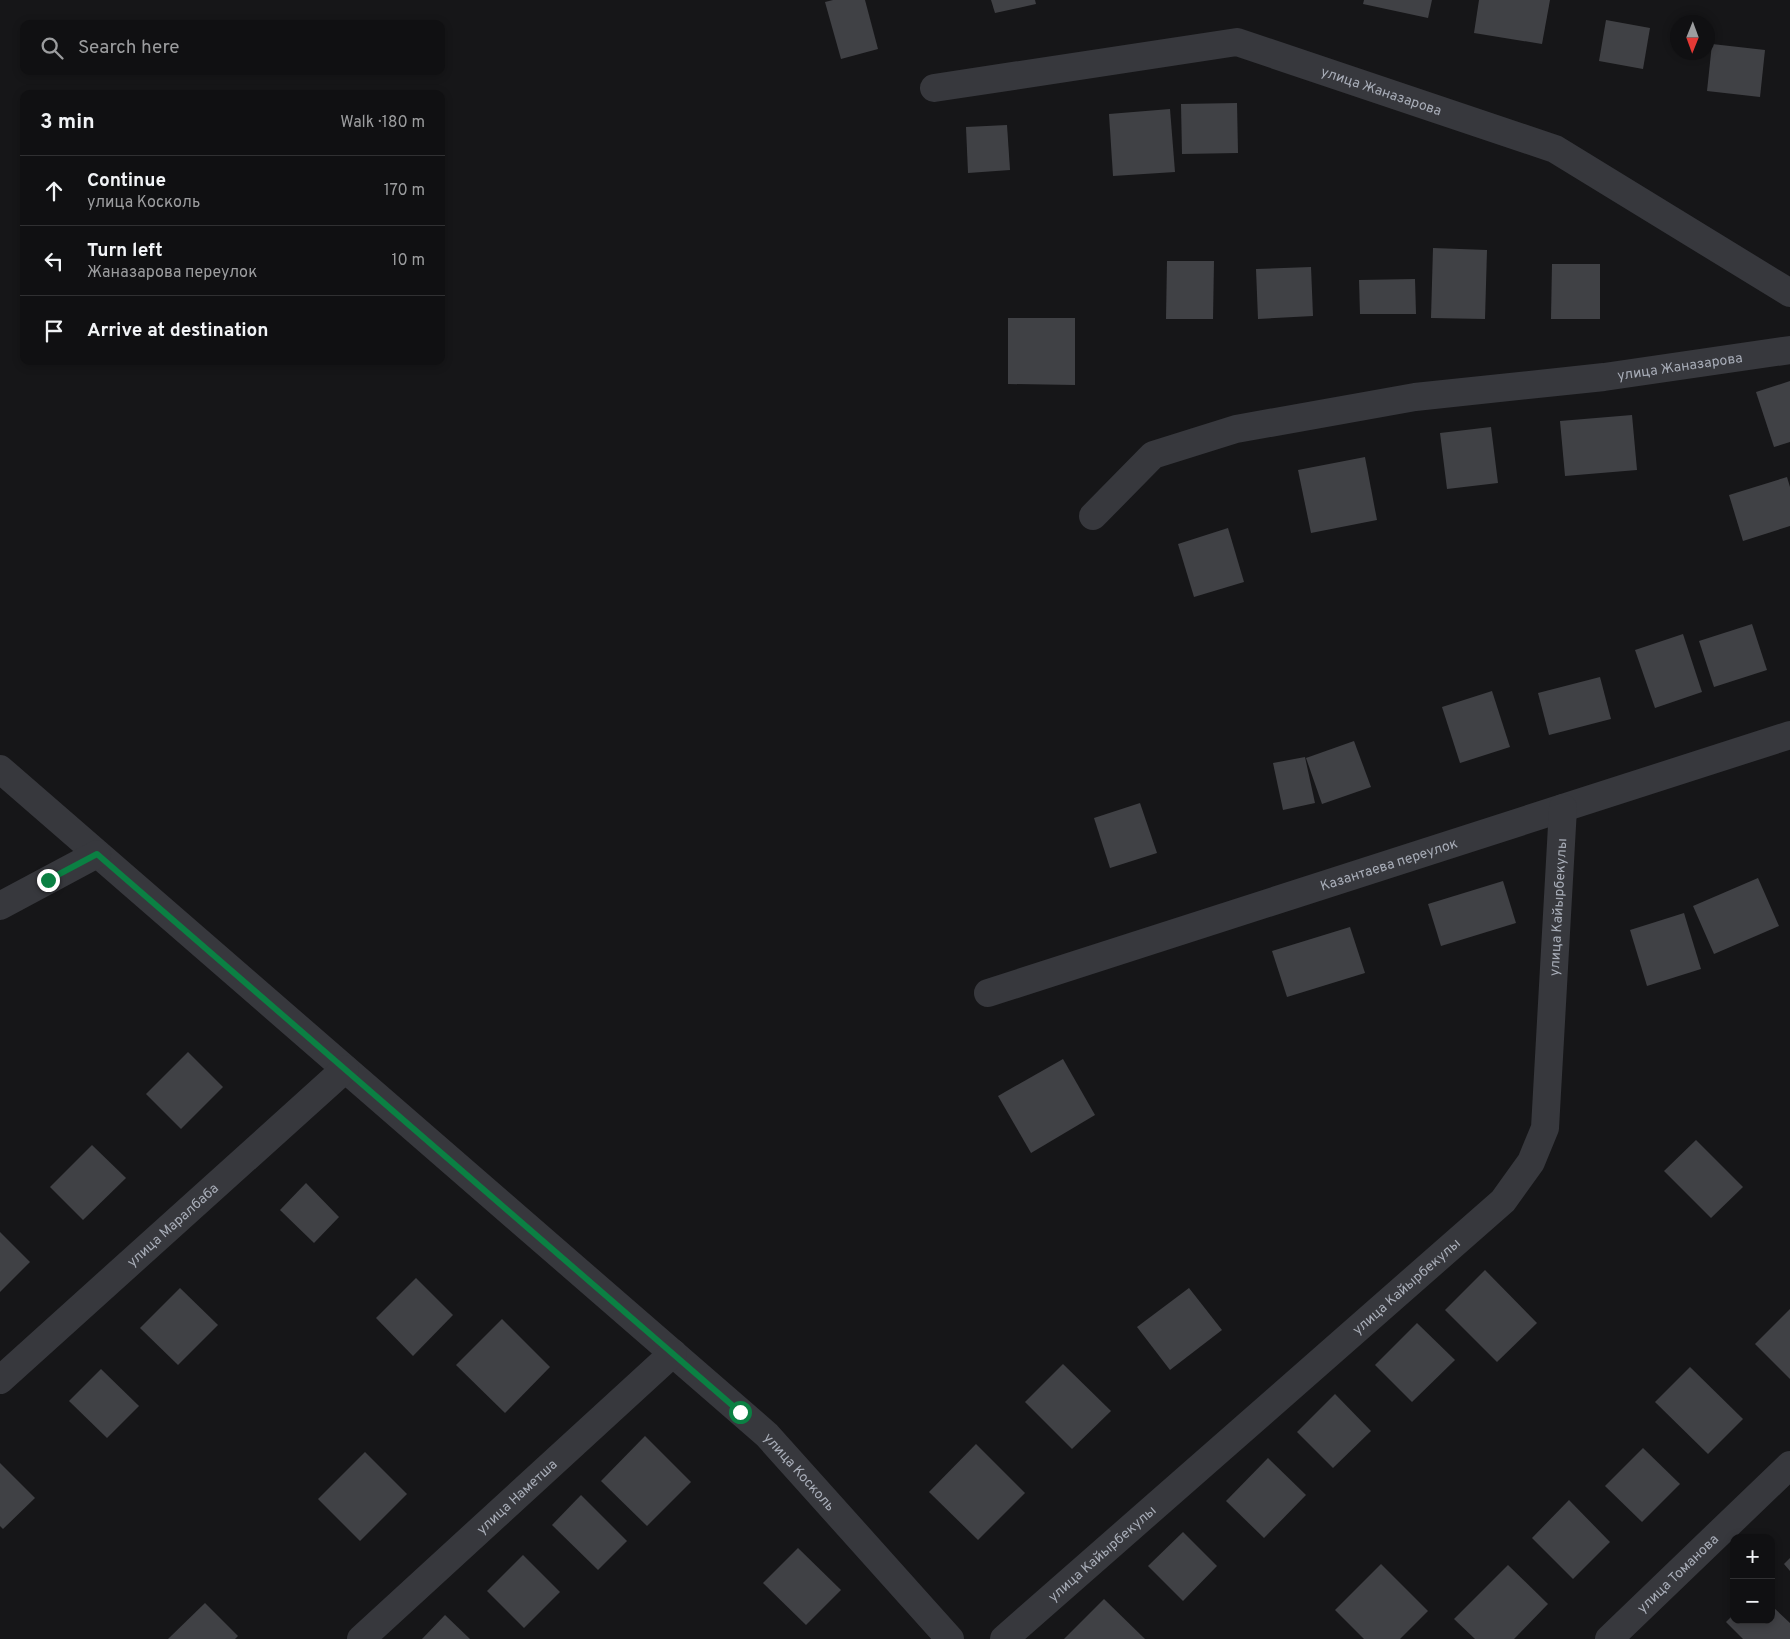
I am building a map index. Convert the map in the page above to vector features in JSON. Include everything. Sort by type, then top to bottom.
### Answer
[{"type":"street","name":"улица Жаназарова","points":[[934,88],[1237,42],[1555,149],[1790,293]]},
{"type":"street","name":"улица Жаназарова","points":[[1093,516],[1153,455],[1236,429],[1415,397],[1604,377],[1790,350]]},
{"type":"street","name":"Казантаева переулок","points":[[988,993],[1790,736]]},
{"type":"street","name":"улица Косколь","points":[[0,770],[767,1435],[950,1639]]},
{"type":"street","name":"улица Кайырбекулы","points":[[1004,1639],[1503,1201],[1532,1162],[1545,1128],[1563,808]]},
{"type":"street","points":[[0,906],[97,854]]},
{"type":"street","name":"улица Маралбаба","points":[[0,1380],[345,1069]]},
{"type":"street","name":"улица Наметша","points":[[361,1639],[673,1353]]},
{"type":"street","name":"улица Томанова","points":[[1609,1639],[1790,1465]]},
{"type":"building","points":[[833,0],[865,0],[878,49],[841,59],[825,2]]},
{"type":"building","points":[[991,0],[1035,0],[1036,4],[995,13]]},
{"type":"building","points":[[1364,0],[1432,0],[1428,18],[1363,4]]},
{"type":"building","points":[[1479,0],[1550,0],[1542,44],[1474,33]]},
{"type":"building","points":[[1606,20],[1650,28],[1643,69],[1599,61]]},
{"type":"building","points":[[1715,44],[1765,50],[1760,97],[1707,91],[1710,60],[1715,60]]},
{"type":"building","points":[[1237,103],[1238,153],[1182,154],[1181,104]]},
{"type":"building","points":[[1170,109],[1175,172],[1113,176],[1109,114]]},
{"type":"building","points":[[1007,125],[1010,170],[968,173],[966,127]]},
{"type":"building","points":[[1433,248],[1487,250],[1485,319],[1431,318]]},
{"type":"building","points":[[1167,261],[1214,261],[1213,319],[1166,319]]},
{"type":"building","points":[[1552,264],[1600,264],[1600,319],[1551,319]]},
{"type":"building","points":[[1311,267],[1313,316],[1258,319],[1256,269]]},
{"type":"building","points":[[1415,279],[1416,314],[1360,314],[1359,280]]},
{"type":"building","points":[[1008,318],[1075,318],[1075,385],[1008,384]]},
{"type":"building","points":[[1790,381],[1790,442],[1774,447],[1756,392]]},
{"type":"building","points":[[1632,415],[1637,470],[1565,476],[1560,421]]},
{"type":"building","points":[[1491,427],[1498,483],[1447,489],[1440,433]]},
{"type":"building","points":[[1365,457],[1377,520],[1311,533],[1298,470]]},
{"type":"building","points":[[1787,477],[1790,487],[1790,526],[1743,541],[1729,495]]},
{"type":"building","points":[[1228,528],[1244,582],[1194,597],[1178,544]]},
{"type":"building","points":[[1752,624],[1767,670],[1714,687],[1699,641]]},
{"type":"building","points":[[1683,634],[1702,692],[1655,708],[1635,650]]},
{"type":"building","points":[[1600,677],[1611,719],[1549,735],[1538,693]]},
{"type":"building","points":[[1492,691],[1510,747],[1460,763],[1442,707]]},
{"type":"building","points":[[1354,741],[1371,787],[1322,804],[1306,758]]},
{"type":"building","points":[[1305,757],[1315,803],[1283,810],[1273,763]]},
{"type":"building","points":[[1140,803],[1157,853],[1110,868],[1094,818]]},
{"type":"building","points":[[1758,878],[1779,926],[1714,954],[1693,906]]},
{"type":"building","points":[[1503,881],[1516,923],[1441,946],[1428,904]]},
{"type":"building","points":[[1684,913],[1701,969],[1647,986],[1630,930]]},
{"type":"building","points":[[1350,927],[1365,973],[1287,997],[1272,951]]},
{"type":"building","points":[[188,1052],[223,1087],[181,1129],[146,1094]]},
{"type":"building","points":[[1063,1059],[1095,1115],[1031,1153],[998,1096]]},
{"type":"building","points":[[1696,1140],[1743,1187],[1711,1218],[1664,1171]]},
{"type":"building","points":[[92,1145],[126,1178],[83,1220],[50,1187]]},
{"type":"building","points":[[306,1183],[339,1217],[314,1243],[280,1210]]},
{"type":"building","points":[[0,1232],[30,1262],[0,1292]]},
{"type":"building","points":[[1485,1270],[1537,1323],[1497,1362],[1445,1310]]},
{"type":"building","points":[[416,1278],[453,1315],[413,1356],[376,1318]]},
{"type":"building","points":[[180,1288],[218,1325],[178,1365],[140,1328]]},
{"type":"building","points":[[1189,1288],[1222,1330],[1170,1370],[1137,1327]]},
{"type":"building","points":[[1790,1309],[1790,1379],[1755,1344]]},
{"type":"building","points":[[502,1319],[550,1367],[505,1413],[456,1365]]},
{"type":"building","points":[[1417,1323],[1455,1360],[1412,1402],[1375,1365]]},
{"type":"building","points":[[1063,1364],[1111,1411],[1072,1449],[1025,1402]]},
{"type":"building","points":[[1690,1367],[1743,1419],[1708,1454],[1655,1402]]},
{"type":"building","points":[[101,1369],[139,1406],[107,1438],[69,1401]]},
{"type":"building","points":[[1335,1394],[1371,1431],[1333,1468],[1297,1432]]},
{"type":"building","points":[[645,1436],[691,1482],[647,1526],[601,1481]]},
{"type":"building","points":[[976,1444],[1025,1493],[978,1540],[929,1492]]},
{"type":"building","points":[[1643,1448],[1680,1484],[1642,1522],[1605,1486]]},
{"type":"building","points":[[365,1452],[407,1494],[360,1541],[318,1499]]},
{"type":"building","points":[[1268,1458],[1306,1495],[1264,1538],[1226,1501]]},
{"type":"building","points":[[0,1463],[35,1498],[3,1529],[0,1526]]},
{"type":"building","points":[[581,1495],[627,1541],[598,1570],[552,1525]]},
{"type":"building","points":[[1569,1500],[1610,1542],[1573,1579],[1532,1538]]},
{"type":"building","points":[[1183,1532],[1217,1566],[1183,1601],[1148,1566]]},
{"type":"building","points":[[798,1548],[841,1590],[806,1625],[763,1583]]},
{"type":"building","points":[[523,1555],[560,1592],[524,1628],[487,1591]]},
{"type":"building","points":[[1790,1558],[1790,1571],[1784,1564]]},
{"type":"building","points":[[1381,1564],[1428,1611],[1400,1639],[1364,1639],[1335,1610]]},
{"type":"building","points":[[1508,1565],[1548,1604],[1514,1639],[1475,1639],[1454,1619]]},
{"type":"building","points":[[1104,1599],[1145,1639],[1064,1639]]},
{"type":"building","points":[[205,1603],[238,1636],[235,1639],[168,1639]]},
{"type":"building","points":[[1775,1609],[1790,1623],[1790,1639],[1743,1639],[1726,1622],[1730,1618],[1730,1624],[1775,1624]]},
{"type":"building","points":[[445,1615],[470,1639],[422,1639]]},
{"type":"route","points":[[48,880],[97,854],[740,1412]]}]
